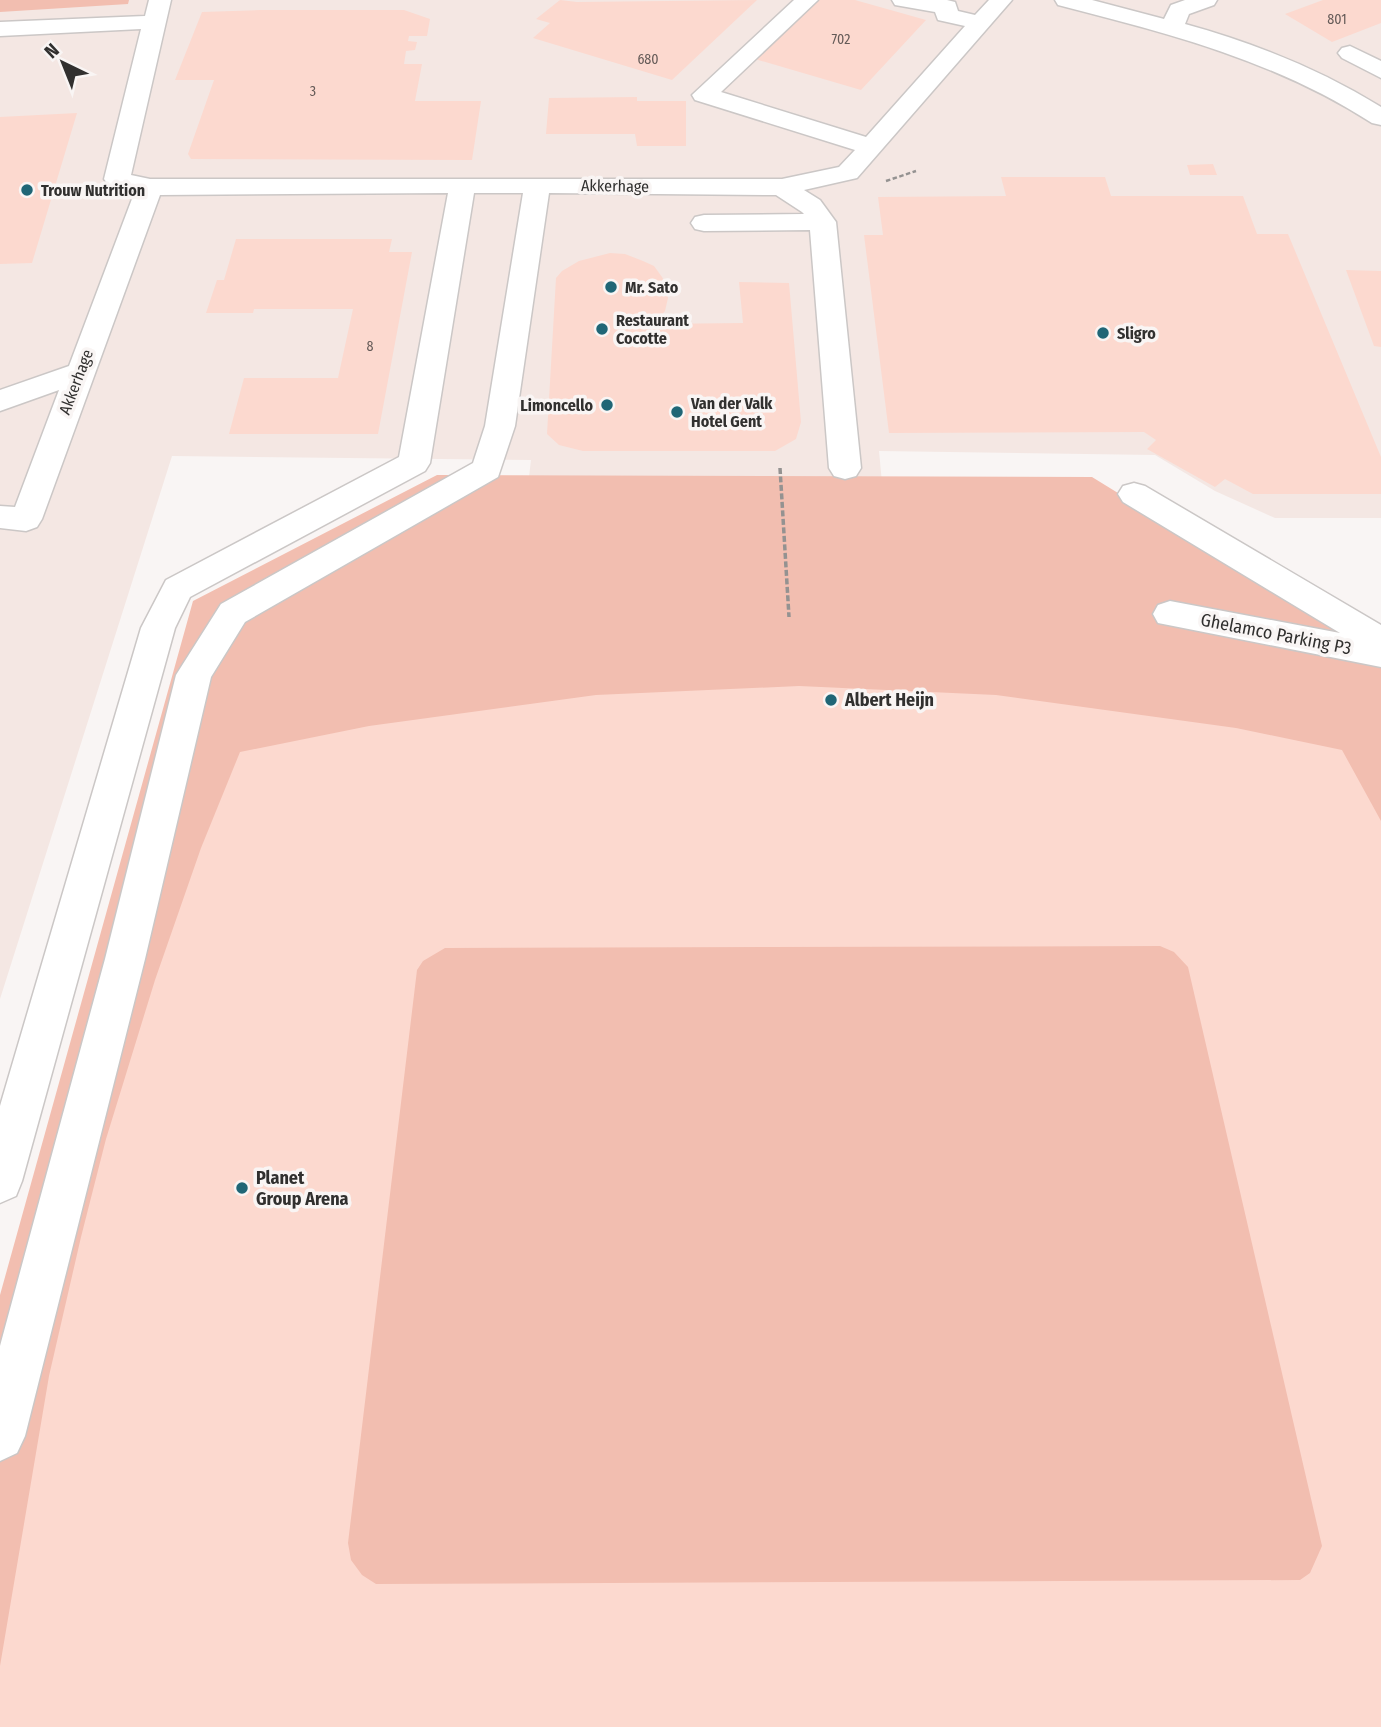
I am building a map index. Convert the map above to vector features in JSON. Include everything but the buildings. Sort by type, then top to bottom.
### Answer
[{"type":"street","points":[[807,0],[704,95],[871,147]]},
{"type":"street","points":[[903,0],[940,3],[946,15],[981,23]]},
{"type":"street","name":"Akkerhage","points":[[157,11],[117,179],[150,187],[782,187],[848,173],[1001,0]]},
{"type":"street","points":[[1066,0],[1171,13],[1349,96],[1381,118]]},
{"type":"street","points":[[1171,13],[1206,0]]},
{"type":"street","points":[[0,29],[157,11]]},
{"type":"street","points":[[1350,53],[1381,71]]},
{"type":"street","points":[[823,222],[832,211],[833,178]]},
{"type":"street","points":[[0,1181],[158,628],[178,589],[414,463],[462,185]]},
{"type":"street","points":[[0,1436],[125,959],[194,675],[233,612],[487,470],[500,426],[537,185]]},
{"type":"street","name":"Akkerhage","points":[[0,517],[26,519],[150,187]]},
{"type":"street","points":[[782,187],[811,206],[823,222],[845,468]]},
{"type":"street","points":[[705,223],[823,222]]},
{"type":"street","points":[[0,401],[80,372]]},
{"type":"street","points":[[1134,494],[1381,640]]},
{"type":"street","name":"Ghelamco Parking P3","points":[[1170,614],[1381,654]]},
{"type":"path","points":[[780,468],[789,617]]},
{"type":"shaded area","points":[[0,0],[1381,0],[1381,518],[1275,518],[1215,491],[1155,455],[879,451],[884,504],[525,511],[531,460],[172,456],[0,999]]},
{"type":"shaded area","points":[[0,0],[129,0],[128,4],[0,12]]},
{"type":"shaded area","points":[[437,475],[1092,477],[1381,655],[1381,1727],[0,1727],[0,1295],[193,601]]},
{"type":"place","name":"Trouw Nutrition","points":[[27,190]]},
{"type":"place","name":"Mr. Sato","points":[[611,287]]},
{"type":"place","name":"Restaurant Cocotte","points":[[602,329]]},
{"type":"place","name":"Sligro","points":[[1103,333]]},
{"type":"place","name":"Limoncello","points":[[607,405]]},
{"type":"place","name":"Van der Valk Hotel Gent","points":[[677,412]]},
{"type":"place","name":"Albert Heijn","points":[[831,700]]},
{"type":"place","name":"Planet Group Arena","points":[[242,1188]]}]
